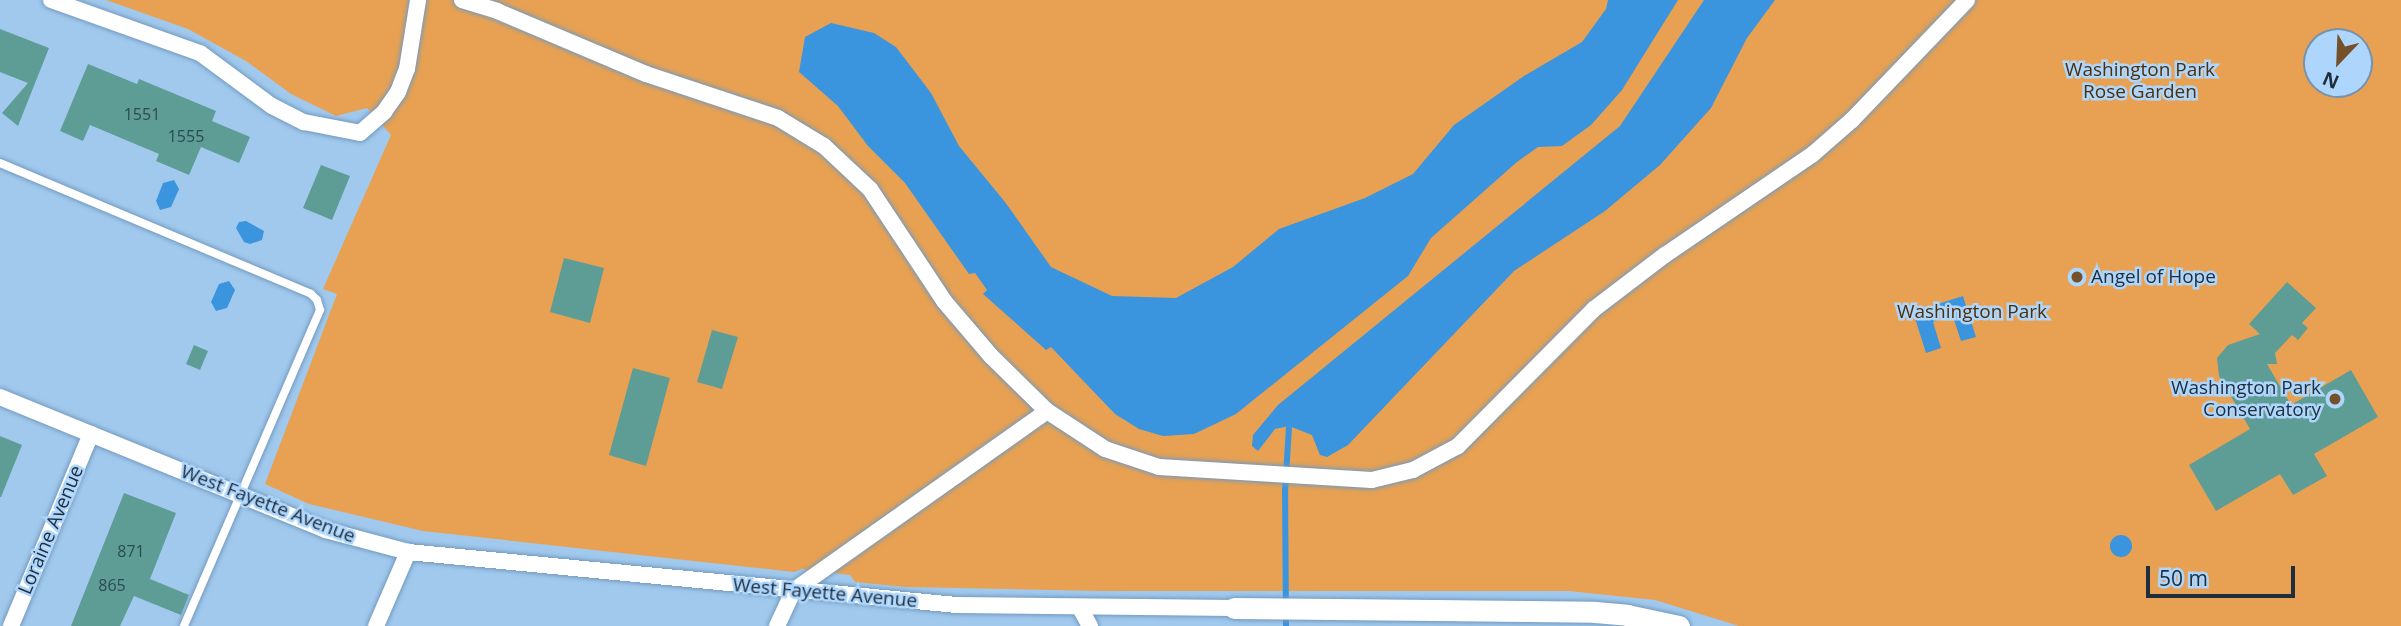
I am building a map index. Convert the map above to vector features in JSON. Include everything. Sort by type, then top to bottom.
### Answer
[{"type":"street","points":[[51,0],[200,53],[272,106],[304,122],[360,133],[384,112],[398,92],[407,69],[418,0]]},
{"type":"street","points":[[462,0],[497,11],[646,74],[778,118],[824,146],[870,189],[960,323],[1047,411],[1105,450],[1142,464],[1268,475],[1372,480],[1395,477],[1438,459],[1458,446],[1594,309],[1665,255],[1823,145],[1967,0]]},
{"type":"street","name":"West Fayette Avenue","points":[[0,397],[326,530],[408,552],[956,605],[1334,609],[1564,619],[1627,615],[1679,626]]},
{"type":"street","points":[[778,626],[793,591],[1047,411]]},
{"type":"street","name":"Loraine Avenue","points":[[11,626],[91,434]]},
{"type":"street","points":[[376,626],[408,552]]},
{"type":"street","points":[[1080,607],[1090,626]]},
{"type":"lane","points":[[0,163],[311,294],[317,300],[320,310],[247,484],[238,495],[184,626]]},
{"type":"green space","name":"Washington Park","points":[[106,0],[2401,0],[2401,626],[1739,626],[1655,600],[1568,591],[1099,591],[906,587],[855,582],[850,575],[802,569],[794,572],[423,531],[309,504],[265,484],[337,294],[323,289],[391,135],[367,108],[336,116],[291,94],[246,61],[188,29]]},
{"type":"water","points":[[1608,0],[1678,0],[1622,90],[1591,125],[1562,146],[1538,147],[1517,162],[1431,238],[1408,276],[1236,414],[1194,434],[1163,436],[1139,429],[1115,414],[1051,347],[1046,350],[983,294],[987,290],[975,273],[969,274],[905,183],[868,146],[838,106],[799,72],[805,37],[831,23],[874,33],[896,47],[931,93],[959,146],[1005,202],[1051,267],[1112,296],[1176,298],[1233,267],[1279,229],[1365,198],[1413,174],[1454,125],[1524,76],[1582,42],[1606,9]]},
{"type":"water","points":[[1704,0],[1775,0],[1747,38],[1711,108],[1660,165],[1605,211],[1514,271],[1348,445],[1327,457],[1320,455],[1312,435],[1289,426],[1275,429],[1258,451],[1252,446],[1253,435],[1278,405],[1620,126]]},
{"type":"water","points":[[174,180],[179,189],[171,207],[160,210],[156,201],[163,183]]},
{"type":"water","points":[[246,221],[264,231],[262,240],[250,244],[244,242],[236,228],[239,222]]},
{"type":"water","points":[[229,281],[235,290],[227,308],[216,311],[211,302],[219,284]]},
{"type":"water","points":[[1963,296],[1976,337],[1961,341],[1953,317],[1948,318],[1946,311],[1937,314],[1938,320],[1933,322],[1941,348],[1926,353],[1913,312]]},
{"type":"water","points":[[2121,535],[2129,538],[2132,546],[2129,554],[2121,557],[2113,554],[2110,546],[2113,538]]},
{"type":"building","points":[[0,29],[49,48],[18,126],[2,113],[28,83],[0,72]]},
{"type":"building","points":[[88,64],[137,84],[139,79],[216,111],[212,121],[250,137],[239,163],[201,147],[189,175],[156,161],[159,154],[90,125],[83,141],[60,131]]},
{"type":"building","points":[[321,165],[350,176],[332,220],[303,208]]},
{"type":"building","points":[[564,258],[604,268],[590,323],[550,312]]},
{"type":"building","name":"Washington Park Conservatory","points":[[2287,282],[2316,308],[2302,323],[2308,328],[2298,340],[2292,335],[2275,353],[2277,364],[2267,364],[2291,405],[2351,370],[2378,417],[2314,454],[2327,476],[2293,495],[2280,474],[2216,511],[2189,465],[2250,429],[2219,376],[2217,358],[2228,345],[2260,334],[2249,324]]},
{"type":"building","points":[[712,330],[738,337],[722,389],[697,382]]},
{"type":"building","points":[[194,345],[208,351],[200,370],[186,364]]},
{"type":"building","points":[[633,368],[670,378],[646,466],[609,455]]},
{"type":"building","points":[[0,436],[22,445],[1,497],[0,497]]},
{"type":"building","points":[[124,493],[176,513],[150,579],[189,595],[181,615],[134,596],[120,626],[71,626]]},
{"type":"waterway","points":[[1286,626],[1285,492],[1289,426]]},
{"type":"place","name":"Angel of Hope","points":[[2077,277]]},
{"type":"place","name":"Washington Park Conservatory","points":[[2335,399]]},
{"type":"park label","name":"Washington Park Rose Garden","points":[[2140,81]]}]
